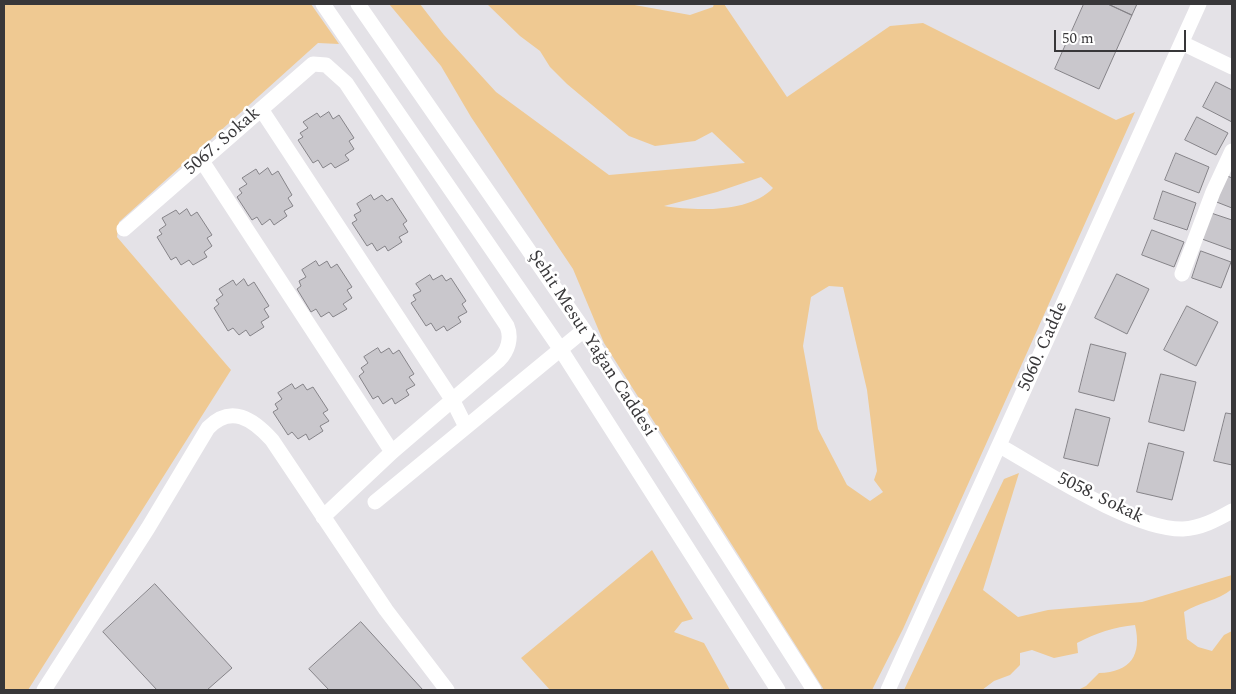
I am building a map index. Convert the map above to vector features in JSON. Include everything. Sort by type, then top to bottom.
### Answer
[{"type":"street","name":"Şehit Mesut Yağan Caddesi","points":[[323,4],[561,350],[778,690]]},
{"type":"street","name":"Şehit Mesut Yağan Caddesi","points":[[358,4],[584,330],[814,690]]},
{"type":"street","name":"5060. Cadde","points":[[888,690],[1199,4]]},
{"type":"street","points":[[1182,43],[1232,67]]},
{"type":"street","name":"5067. Sokak","points":[[124,229],[313,64],[326,65],[346,83],[507,326],[510,338],[502,357],[453,400]]},
{"type":"street","points":[[261,109],[453,400],[466,427]]},
{"type":"street","points":[[1182,274],[1232,151]]},
{"type":"street","points":[[202,161],[392,452]]},
{"type":"street","points":[[375,502],[584,330]]},
{"type":"street","points":[[323,517],[392,452],[453,400]]},
{"type":"street","points":[[44,690],[148,528],[208,428],[222,417],[237,416],[246,419],[263,430],[272,440],[386,610],[447,690]]},
{"type":"street","name":"5058. Sokak","points":[[1000,446],[1078,491],[1141,521],[1182,529],[1203,526],[1232,511]]},
{"type":"shaded area","points":[[4,4],[311,4],[339,44],[318,43],[119,222],[117,237],[231,370],[28,690],[4,690]]},
{"type":"shaded area","points":[[389,4],[420,4],[444,35],[496,92],[609,175],[745,163],[712,132],[695,141],[655,146],[629,136],[567,84],[550,67],[540,51],[520,36],[487,4],[629,4],[690,15],[713,7],[714,4],[724,4],[787,97],[890,26],[923,23],[1116,120],[1135,112],[903,629],[872,690],[824,690],[604,343],[573,269],[471,117],[441,66]],"holes":[[[761,177],[773,188],[751,202],[737,206],[706,209],[664,206],[717,192]],[[829,286],[843,287],[867,390],[877,471],[874,480],[883,492],[870,501],[847,485],[818,429],[803,346],[811,297]]]},
{"type":"shaded area","points":[[1019,473],[983,590],[1018,617],[1048,610],[1142,602],[1232,575],[1232,589],[1227,593],[1184,612],[1187,639],[1198,647],[1212,651],[1224,635],[1232,631],[1232,690],[1078,690],[1086,686],[1099,673],[1119,669],[1132,660],[1137,645],[1135,625],[1112,629],[1084,639],[1077,643],[1078,653],[1054,658],[1032,650],[1020,653],[1020,665],[1010,675],[994,681],[982,690],[904,690],[1004,479]]},
{"type":"shaded area","points":[[652,550],[693,619],[682,622],[674,632],[704,643],[730,690],[550,690],[521,658]]},
{"type":"building","points":[[1084,4],[1108,4],[1132,15],[1099,89],[1055,69]]},
{"type":"building","points":[[1108,4],[1137,4],[1132,15]]},
{"type":"building","points":[[1216,82],[1232,90],[1232,122],[1203,107]]},
{"type":"building","points":[[329,112],[333,119],[339,115],[354,138],[349,141],[354,149],[345,155],[349,160],[335,168],[331,163],[323,168],[318,160],[313,163],[298,140],[303,137],[300,133],[308,128],[303,122],[317,113],[320,117]]},
{"type":"building","points":[[1197,117],[1228,133],[1216,155],[1185,140]]},
{"type":"building","points":[[1176,153],[1209,167],[1199,193],[1165,180]]},
{"type":"building","points":[[268,168],[272,175],[278,171],[292,195],[288,198],[293,206],[284,211],[287,216],[274,225],[270,219],[262,225],[257,217],[252,220],[237,197],[242,193],[239,189],[247,184],[242,178],[256,169],[259,174]]},
{"type":"building","points":[[1225,175],[1232,178],[1232,208],[1214,201]]},
{"type":"building","points":[[1163,191],[1196,203],[1187,230],[1154,219]]},
{"type":"building","points":[[371,195],[374,200],[382,195],[387,201],[392,198],[407,221],[403,224],[408,232],[399,237],[402,242],[388,251],[385,246],[377,251],[372,243],[367,246],[352,223],[357,220],[354,215],[361,211],[357,204]]},
{"type":"building","points":[[187,209],[191,216],[197,212],[212,235],[207,238],[212,246],[204,252],[207,257],[193,265],[189,260],[181,265],[176,257],[171,260],[157,237],[162,234],[159,230],[166,225],[162,218],[176,210],[179,214]]},
{"type":"building","points":[[1211,213],[1232,220],[1232,250],[1202,239]]},
{"type":"building","points":[[1152,230],[1184,242],[1174,267],[1142,255]]},
{"type":"building","points":[[1201,251],[1231,262],[1221,288],[1192,278]]},
{"type":"building","points":[[316,261],[319,266],[327,261],[331,268],[337,264],[352,287],[347,290],[352,298],[343,304],[347,309],[333,317],[329,312],[321,317],[316,309],[311,312],[297,289],[301,286],[299,281],[306,277],[302,270]]},
{"type":"building","points":[[1117,274],[1149,289],[1127,334],[1095,318]]},
{"type":"building","points":[[430,275],[433,280],[442,275],[446,281],[451,278],[466,301],[462,304],[467,312],[458,317],[461,322],[447,331],[444,326],[436,331],[431,323],[426,326],[411,303],[416,300],[413,295],[421,291],[416,284]]},
{"type":"building","points":[[244,279],[248,286],[254,282],[269,306],[264,309],[269,317],[261,322],[264,327],[250,336],[246,330],[239,335],[233,328],[228,331],[214,308],[219,304],[216,300],[223,295],[219,289],[233,280],[236,285]]},
{"type":"building","points":[[1187,306],[1218,322],[1196,366],[1164,350]]},
{"type":"building","points":[[1091,344],[1126,353],[1114,401],[1079,392]]},
{"type":"building","points":[[378,348],[381,353],[389,348],[393,354],[399,350],[414,374],[409,377],[415,385],[406,390],[409,395],[395,404],[392,398],[383,404],[378,396],[373,399],[359,376],[364,372],[361,368],[368,363],[364,357]]},
{"type":"building","points":[[1161,374],[1196,382],[1184,431],[1149,422]]},
{"type":"building","points":[[292,384],[295,389],[303,384],[307,390],[313,387],[328,410],[323,413],[329,421],[320,426],[323,431],[309,440],[306,434],[298,439],[292,432],[288,435],[273,412],[278,409],[275,404],[282,399],[278,393]]},
{"type":"building","points":[[1076,409],[1110,418],[1098,466],[1064,458]]},
{"type":"building","points":[[1226,413],[1232,414],[1232,465],[1214,461]]},
{"type":"building","points":[[1149,443],[1184,452],[1172,500],[1137,492]]},
{"type":"building","points":[[155,584],[232,668],[207,690],[157,690],[103,632]]},
{"type":"building","points":[[361,622],[423,690],[329,690],[309,669]]}]
